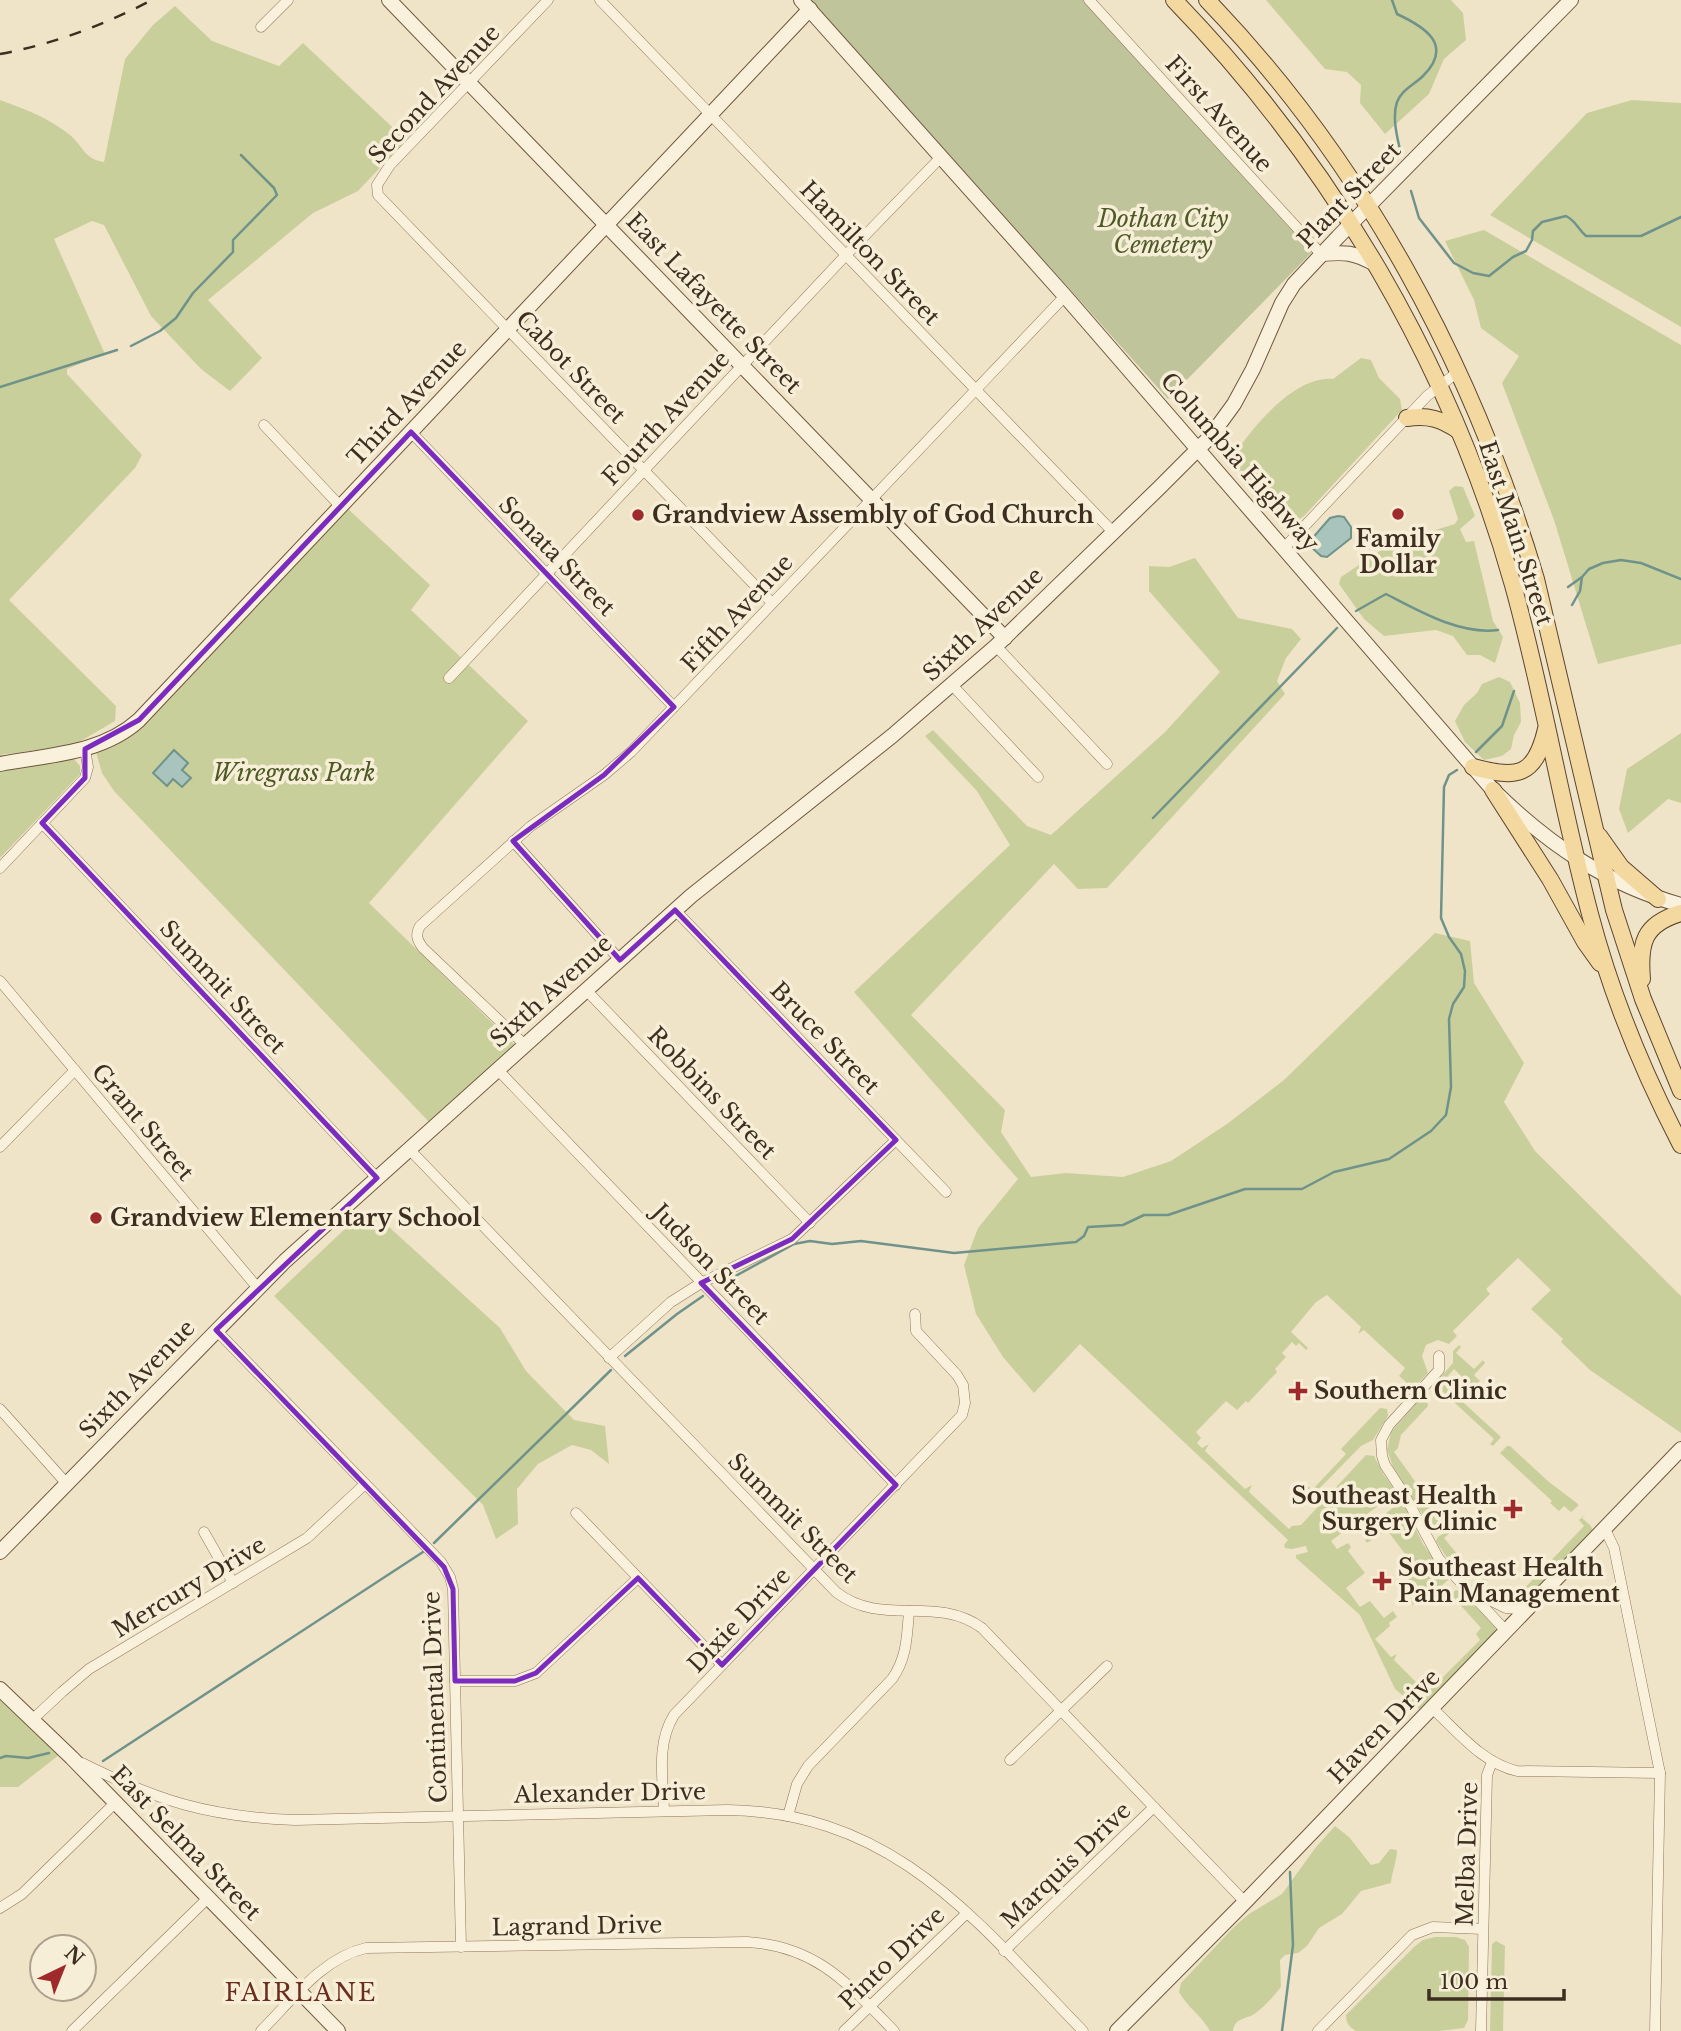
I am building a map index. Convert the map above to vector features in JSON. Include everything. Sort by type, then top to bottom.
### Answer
[{"type":"main road","name":"East Main Street","points":[[1174,0],[1256,92],[1306,157],[1376,264],[1439,385],[1479,481],[1513,584],[1576,859],[1610,978],[1639,1055],[1679,1135]]},
{"type":"main road","name":"East Main Street","points":[[1207,0],[1243,39],[1297,106],[1368,206],[1423,300],[1459,371],[1500,471],[1536,579],[1594,828],[1628,956],[1681,1091]]},
{"type":"main road","points":[[1407,418],[1430,417],[1459,431]]},
{"type":"main road","points":[[1473,767],[1501,775],[1525,769],[1539,754],[1547,727]]},
{"type":"main road","points":[[1493,790],[1550,879],[1585,942],[1610,978]]},
{"type":"main road","points":[[1594,828],[1622,869],[1658,899]]},
{"type":"main road","points":[[1643,999],[1640,956],[1642,943],[1656,924],[1681,913]]},
{"type":"street","points":[[261,27],[288,0]]},
{"type":"street","name":"East Lafayette Street","points":[[389,0],[872,498],[1000,642]]},
{"type":"street","name":"Second Avenue","points":[[377,185],[390,164],[548,0]]},
{"type":"street","name":"Hamilton Street","points":[[600,0],[1113,532]]},
{"type":"street","name":"First Avenue","points":[[1089,0],[1321,254]]},
{"type":"street","name":"Plant Street","points":[[1157,489],[1220,426],[1253,369],[1287,295],[1321,254],[1571,0]]},
{"type":"street","name":"Third Avenue","points":[[0,764],[85,749],[136,724],[710,114],[805,5]]},
{"type":"street","name":"Columbia Highway","points":[[805,5],[1065,296],[1493,790],[1540,833],[1576,859],[1606,877],[1658,899],[1681,905]]},
{"type":"street","name":"Fourth Avenue","points":[[449,678],[942,156]]},
{"type":"street","name":"Cabot Street","points":[[377,185],[385,204],[456,274],[772,603]]},
{"type":"street","points":[[1321,254],[1347,252],[1376,264]]},
{"type":"street","name":"Fifth Avenue","points":[[524,1045],[423,948],[417,940],[419,926],[513,841],[604,775],[631,752],[1065,296]]},
{"type":"street","points":[[1284,548],[1439,385],[1459,371]]},
{"type":"street","points":[[264,425],[341,507]]},
{"type":"street","name":"Sonata Street","points":[[411,432],[674,707]]},
{"type":"street","name":"Sixth Avenue","points":[[0,1552],[257,1287],[675,910],[952,685],[1157,489]]},
{"type":"street","points":[[1000,642],[1107,764]]},
{"type":"street","points":[[952,685],[1038,777]]},
{"type":"street","points":[[0,868],[85,778],[88,767],[85,749]]},
{"type":"street","name":"Summit Street","points":[[42,823],[377,1178]]},
{"type":"street","points":[[513,841],[620,960]]},
{"type":"street","name":"Bruce Street","points":[[675,910],[946,1192]]},
{"type":"street","name":"Grant Street","points":[[0,981],[257,1287]]},
{"type":"street","name":"Robbins Street","points":[[586,990],[810,1223]]},
{"type":"street","points":[[0,1147],[75,1070]]},
{"type":"street","name":"Judson Street","points":[[498,1070],[896,1485]]},
{"type":"street","points":[[609,1358],[654,1315],[701,1283],[792,1239],[897,1140]]},
{"type":"street","name":"Summit Street","points":[[409,1149],[835,1592],[851,1602],[878,1611],[946,1612],[974,1623],[989,1635],[1245,1902]]},
{"type":"street","name":"Dixie Drive","points":[[664,1811],[662,1746],[665,1733],[678,1710],[959,1420],[965,1403],[961,1380],[916,1331],[915,1314]]},
{"type":"street","name":"Continental Drive","points":[[216,1330],[444,1567],[450,1577],[453,1589],[461,1947]]},
{"type":"street","points":[[1439,1356],[1438,1370],[1389,1425],[1380,1448],[1385,1465],[1447,1569],[1507,1632]]},
{"type":"street","points":[[0,1409],[67,1484]]},
{"type":"street","name":"Haven Drive","points":[[1117,2031],[1507,1632],[1681,1449]]},
{"type":"street","name":"Mercury Drive","points":[[32,1720],[89,1670],[307,1538],[365,1484]]},
{"type":"street","points":[[576,1513],[722,1665]]},
{"type":"street","points":[[1605,1529],[1614,1548],[1660,1773],[1655,2031]]},
{"type":"street","points":[[204,1532],[233,1583]]},
{"type":"street","points":[[455,1681],[515,1681],[536,1673],[638,1578]]},
{"type":"street","points":[[1468,1590],[1506,1608],[1528,1610]]},
{"type":"street","points":[[788,1816],[797,1784],[808,1766],[899,1669],[906,1646],[909,1611]]},
{"type":"street","points":[[1010,1760],[1107,1666]]},
{"type":"street","name":"East Selma Street","points":[[0,1689],[72,1758],[338,2031]]},
{"type":"street","points":[[1432,1708],[1492,1762],[1517,1771],[1660,1773]]},
{"type":"street","name":"Alexander Drive","points":[[72,1758],[160,1798],[227,1815],[295,1820],[746,1810],[788,1816],[839,1830],[889,1853],[930,1880],[967,1913],[1083,2031]]},
{"type":"street","name":"Melba Drive","points":[[1481,2031],[1487,1775],[1492,1762]]},
{"type":"street","points":[[0,1908],[22,1894],[115,1803]]},
{"type":"street","name":"Marquis Drive","points":[[1004,1951],[1154,1807]]},
{"type":"street","points":[[72,2031],[208,1898]]},
{"type":"street","name":"Pinto Drive","points":[[844,2031],[967,1913]]},
{"type":"street","points":[[1318,2031],[1412,1935],[1433,1927],[1483,1929]]},
{"type":"street","name":"Lagrand Drive","points":[[261,2031],[327,1966],[356,1950],[366,1948],[759,1942],[782,1947],[816,1960],[846,1982],[894,2031]]},
{"type":"highlighted area","points":[[411,432],[674,707],[604,775],[513,841],[620,960],[675,910],[896,1140],[792,1239],[701,1283],[896,1485],[722,1665],[638,1578],[536,1673],[515,1681],[455,1681],[453,1589],[444,1567],[216,1330],[377,1178],[42,823],[85,778],[85,749],[139,720]]},
{"type":"green space","name":"Dothan City Cemetery","points":[[811,0],[1096,0],[1319,245],[1168,399]]},
{"type":"green space","points":[[1266,0],[1451,0],[1463,13],[1466,40],[1444,59],[1429,94],[1385,134],[1360,103],[1361,85],[1347,72],[1325,69]]},
{"type":"green space","points":[[175,6],[212,41],[279,66],[303,43],[406,140],[358,191],[313,213],[208,300],[262,358],[230,391],[201,369],[151,316],[104,225],[92,221],[54,239],[105,354],[67,369],[67,374],[142,455],[135,468],[9,600],[116,706],[115,721],[74,745],[0,755],[0,100],[54,124],[70,135],[88,155],[104,162],[125,59],[153,25]]},
{"type":"green space","points":[[1632,100],[1681,103],[1681,327],[1490,215],[1587,113]]},
{"type":"green space","points":[[1484,230],[1681,345],[1681,644],[1598,664],[1554,520],[1502,383],[1519,356],[1481,328],[1474,300],[1445,241]]},
{"type":"green space","points":[[1361,358],[1371,360],[1379,378],[1400,399],[1402,410],[1305,515],[1287,529],[1247,483],[1240,473],[1234,455],[1252,430],[1290,394],[1318,380],[1333,379]]},
{"type":"green space","points":[[1455,486],[1463,487],[1475,516],[1460,529],[1466,542],[1474,541],[1493,621],[1503,637],[1495,663],[1480,655],[1467,655],[1453,636],[1436,630],[1384,636],[1364,619],[1339,584],[1341,577],[1392,543],[1455,524],[1458,519],[1449,491]]},
{"type":"green space","name":"Wiregrass Park","points":[[347,508],[430,585],[411,610],[528,721],[369,903],[514,1044],[430,1123],[114,791],[102,773],[96,752],[133,733]]},
{"type":"green space","points":[[1195,558],[1238,618],[1292,629],[1301,639],[1286,658],[1277,681],[1285,694],[1107,888],[1078,889],[1054,864],[911,1015],[1005,1110],[1001,1132],[1031,1177],[1066,1173],[1123,1177],[1171,1161],[1227,1124],[1284,1080],[1435,933],[1470,941],[1474,983],[1524,1063],[1504,1102],[1535,1151],[1681,1296],[1681,1433],[1590,1370],[1561,1342],[1563,1339],[1531,1309],[1551,1290],[1518,1258],[1486,1289],[1490,1294],[1453,1331],[1457,1336],[1449,1344],[1438,1340],[1426,1345],[1422,1356],[1428,1373],[1399,1403],[1390,1399],[1388,1392],[1391,1389],[1396,1393],[1406,1382],[1399,1376],[1405,1368],[1364,1330],[1358,1334],[1361,1327],[1327,1295],[1316,1302],[1291,1332],[1308,1348],[1306,1350],[1299,1343],[1296,1346],[1292,1342],[1282,1353],[1286,1357],[1275,1369],[1277,1372],[1248,1403],[1246,1401],[1237,1410],[1226,1401],[1196,1432],[1201,1438],[1197,1443],[1202,1448],[1209,1444],[1205,1451],[1245,1489],[1252,1485],[1249,1492],[1289,1529],[1301,1525],[1366,1455],[1374,1456],[1395,1490],[1394,1494],[1331,1541],[1337,1549],[1348,1543],[1351,1547],[1348,1551],[1365,1573],[1346,1588],[1360,1607],[1370,1601],[1384,1618],[1393,1611],[1397,1617],[1375,1639],[1391,1657],[1397,1654],[1394,1660],[1422,1688],[1428,1683],[1433,1687],[1480,1640],[1476,1634],[1481,1628],[1454,1598],[1447,1602],[1446,1598],[1456,1590],[1460,1591],[1496,1627],[1495,1633],[1424,1707],[1419,1709],[1395,1689],[1360,1615],[1296,1558],[1296,1555],[1308,1552],[1306,1546],[1285,1548],[1288,1540],[1080,1344],[1034,1393],[1003,1357],[976,1314],[964,1265],[978,1228],[1018,1179],[854,992],[1010,845],[977,791],[925,736],[933,730],[1027,826],[1051,835],[1165,732],[1220,672],[1149,591],[1149,566],[1169,567]]},
{"type":"green space","points":[[1499,677],[1510,682],[1520,703],[1521,722],[1511,749],[1502,756],[1484,760],[1465,742],[1455,721],[1464,705],[1482,684]]},
{"type":"green space","points":[[1681,733],[1681,803],[1668,799],[1628,833],[1619,809],[1627,769]]},
{"type":"green space","points":[[74,759],[80,766],[80,774],[0,858],[0,772]]},
{"type":"green space","points":[[348,1226],[389,1227],[500,1328],[526,1371],[574,1420],[605,1426],[609,1464],[591,1450],[572,1445],[538,1464],[517,1489],[518,1524],[496,1539],[483,1505],[274,1296]]},
{"type":"green space","points":[[1459,1345],[1461,1347],[1456,1353],[1474,1369],[1483,1360],[1485,1363],[1474,1375],[1480,1381],[1473,1388],[1454,1369],[1442,1383],[1501,1437],[1493,1446],[1490,1444],[1494,1439],[1443,1392],[1437,1397],[1432,1390],[1453,1363],[1453,1351]]},
{"type":"green space","points":[[1419,1400],[1427,1401],[1428,1406],[1401,1435],[1398,1448],[1394,1452],[1417,1484],[1436,1520],[1444,1519],[1431,1528],[1393,1467],[1387,1450],[1391,1432]]},
{"type":"green space","points":[[1380,1408],[1387,1409],[1388,1416],[1373,1440],[1361,1446],[1313,1495],[1306,1486],[1313,1489],[1346,1454],[1341,1449]]},
{"type":"green space","points":[[1507,1446],[1578,1506],[1571,1512],[1564,1506],[1559,1511],[1550,1503],[1552,1501],[1500,1453]]},
{"type":"green space","points":[[1398,1504],[1405,1507],[1423,1544],[1448,1580],[1424,1601],[1422,1598],[1413,1605],[1409,1600],[1418,1592],[1405,1575],[1415,1567],[1387,1530],[1367,1543],[1365,1540],[1390,1522],[1385,1514]]},
{"type":"green space","points":[[1587,1513],[1582,1518],[1593,1531],[1526,1601],[1508,1604],[1479,1590],[1478,1585],[1485,1576],[1488,1579],[1485,1584],[1502,1596],[1511,1590],[1518,1595],[1584,1526],[1579,1520]]},
{"type":"green space","points":[[1447,1531],[1450,1533],[1444,1538],[1471,1571],[1475,1568],[1477,1570],[1470,1579],[1465,1579],[1453,1567],[1436,1541]]},
{"type":"green space","points":[[0,1697],[59,1755],[18,1787],[0,1787]]},
{"type":"green space","points":[[1335,1826],[1349,1837],[1371,1865],[1379,1863],[1390,1849],[1397,1850],[1391,1883],[1361,1891],[1342,1914],[1319,1928],[1307,1946],[1298,1953],[1285,1955],[1280,1960],[1281,1987],[1260,2009],[1236,2023],[1233,2031],[1210,2031],[1179,1992],[1181,1983],[1234,1927],[1249,1914],[1282,1894]]},
{"type":"green space","points":[[1456,1937],[1465,1940],[1469,1947],[1468,2020],[1464,2028],[1439,2031],[1356,2031],[1351,2028],[1346,2015],[1414,1947],[1423,1940]]},
{"type":"green space","points":[[1496,1941],[1505,1946],[1503,2031],[1490,2031],[1492,1944]]},
{"type":"water","points":[[1344,517],[1351,527],[1351,538],[1327,557],[1321,556],[1309,542],[1330,518]]},
{"type":"water","points":[[174,750],[188,763],[182,770],[191,778],[182,787],[173,779],[167,786],[153,773]]},
{"type":"waterway","points":[[1392,0],[1397,14],[1426,31],[1436,46],[1432,65],[1397,102],[1395,120],[1400,150]]},
{"type":"waterway","points":[[131,346],[160,331],[176,318],[193,293],[233,252],[233,240],[277,195],[274,188],[241,155]]},
{"type":"waterway","points":[[1411,191],[1419,218],[1454,263],[1473,273],[1489,276],[1513,257],[1526,251],[1533,231],[1542,222],[1566,216],[1586,236],[1641,236],[1681,217]]},
{"type":"waterway","points":[[0,387],[117,350]]},
{"type":"waterway","points":[[1572,605],[1580,591],[1582,577],[1589,569],[1603,563],[1621,560],[1641,563],[1681,579]]},
{"type":"waterway","points":[[1568,587],[1582,577]]},
{"type":"waterway","points":[[1356,611],[1386,594],[1455,625],[1484,631],[1498,630]]},
{"type":"waterway","points":[[1153,818],[1337,628]]},
{"type":"waterway","points":[[1476,752],[1502,726],[1514,691]]},
{"type":"waterway","points":[[719,1285],[794,1244],[810,1241],[832,1244],[861,1241],[954,1253],[1076,1242],[1084,1236],[1088,1227],[1123,1225],[1144,1215],[1168,1215],[1245,1189],[1302,1189],[1334,1172],[1389,1159],[1431,1131],[1446,1115],[1451,1087],[1449,1019],[1453,1004],[1464,987],[1465,971],[1461,954],[1449,937],[1441,918],[1444,787],[1449,775],[1457,770]]},
{"type":"waterway","points":[[625,1356],[703,1296]]},
{"type":"waterway","points":[[434,1543],[611,1370]]},
{"type":"waterway","points":[[103,1761],[423,1552]]},
{"type":"waterway","points":[[0,1758],[28,1758],[49,1753]]},
{"type":"waterway","points":[[1282,2031],[1293,1945],[1290,1872]]},
{"type":"railway","points":[[0,54],[78,33],[152,0]]},
{"type":"place","name":"Family Dollar","points":[[1398,514]]},
{"type":"place","name":"Grandview Assembly of God Church","points":[[638,515]]},
{"type":"place","name":"Grandview Elementary School","points":[[96,1218]]},
{"type":"place","name":"Southern Clinic","points":[[1298,1391]]},
{"type":"place","name":"Southeast Health Surgery Clinic","points":[[1513,1509]]},
{"type":"place","name":"Southeast Health Pain Management","points":[[1382,1581]]},
{"type":"district","name":"FAIRLANE","points":[[301,1993]]}]
